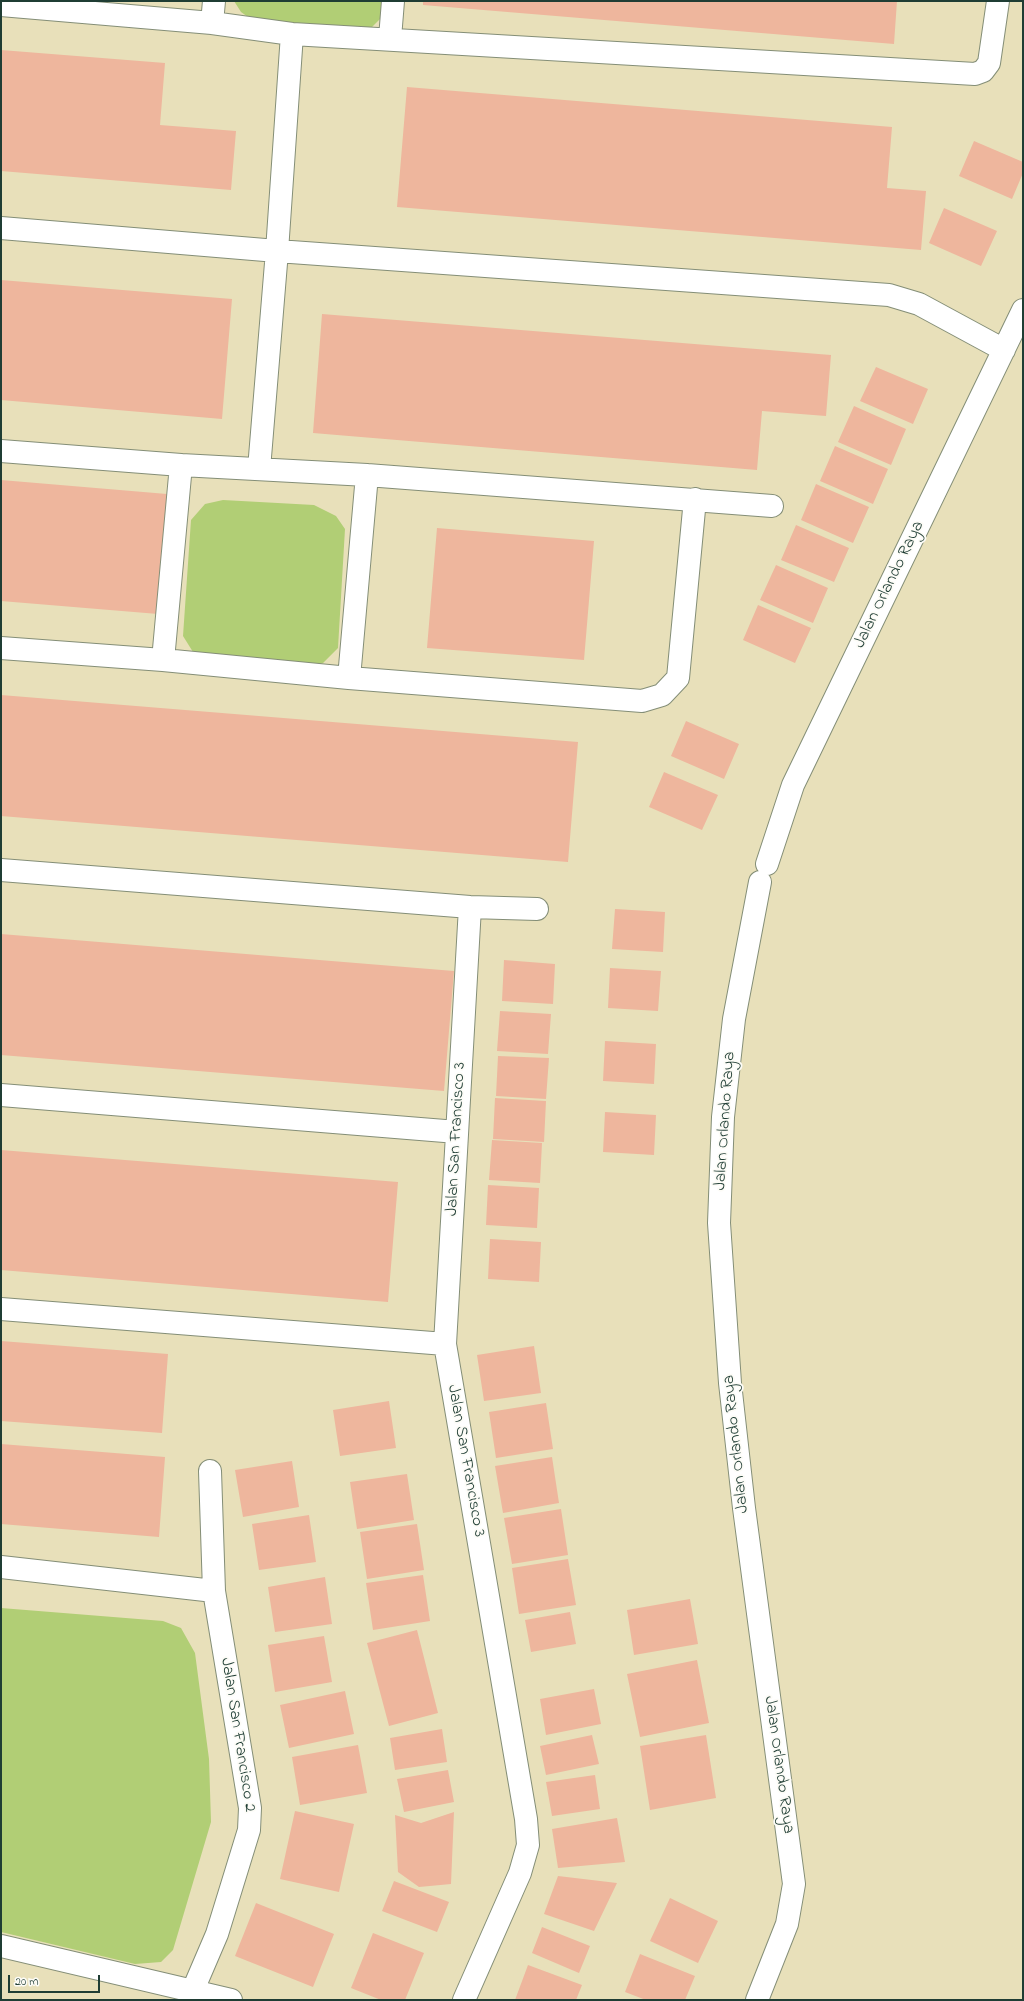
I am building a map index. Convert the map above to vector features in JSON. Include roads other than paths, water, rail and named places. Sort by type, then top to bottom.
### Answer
[{"type":"street","points":[[212,23],[214,1]]},
{"type":"street","points":[[390,38],[393,1]]},
{"type":"street","points":[[1,5],[212,23],[292,34],[390,38],[975,74],[984,71],[989,64],[998,1]]},
{"type":"street","points":[[259,469],[277,251],[292,34]]},
{"type":"street","points":[[1,228],[277,251],[888,295],[919,304],[1004,350]]},
{"type":"street","name":"Jalan Orlando Raya","points":[[757,2000],[787,1924],[794,1884],[744,1508],[730,1384],[719,1223],[723,1117],[734,1019],[763,873],[793,785],[1023,310]]},
{"type":"street","points":[[1,451],[181,465],[367,475],[772,506]]},
{"type":"street","points":[[163,660],[181,465]]},
{"type":"street","points":[[349,678],[367,475]]},
{"type":"street","points":[[1,648],[163,660],[349,678],[642,701],[662,695],[678,678],[694,499]]},
{"type":"street","points":[[1,870],[470,907],[537,909]]},
{"type":"street","name":"Jalan San Francisco 3","points":[[464,2000],[520,1873],[528,1845],[526,1819],[445,1344],[470,907]]},
{"type":"street","points":[[1,1095],[457,1132]]},
{"type":"street","points":[[1,1309],[445,1344]]},
{"type":"street","name":"Jalan San Francisco 2","points":[[193,1990],[217,1934],[249,1830],[250,1808],[214,1591],[210,1471]]},
{"type":"street","points":[[1,1568],[214,1591]]},
{"type":"street","points":[[1,1946],[231,2000]]}]
